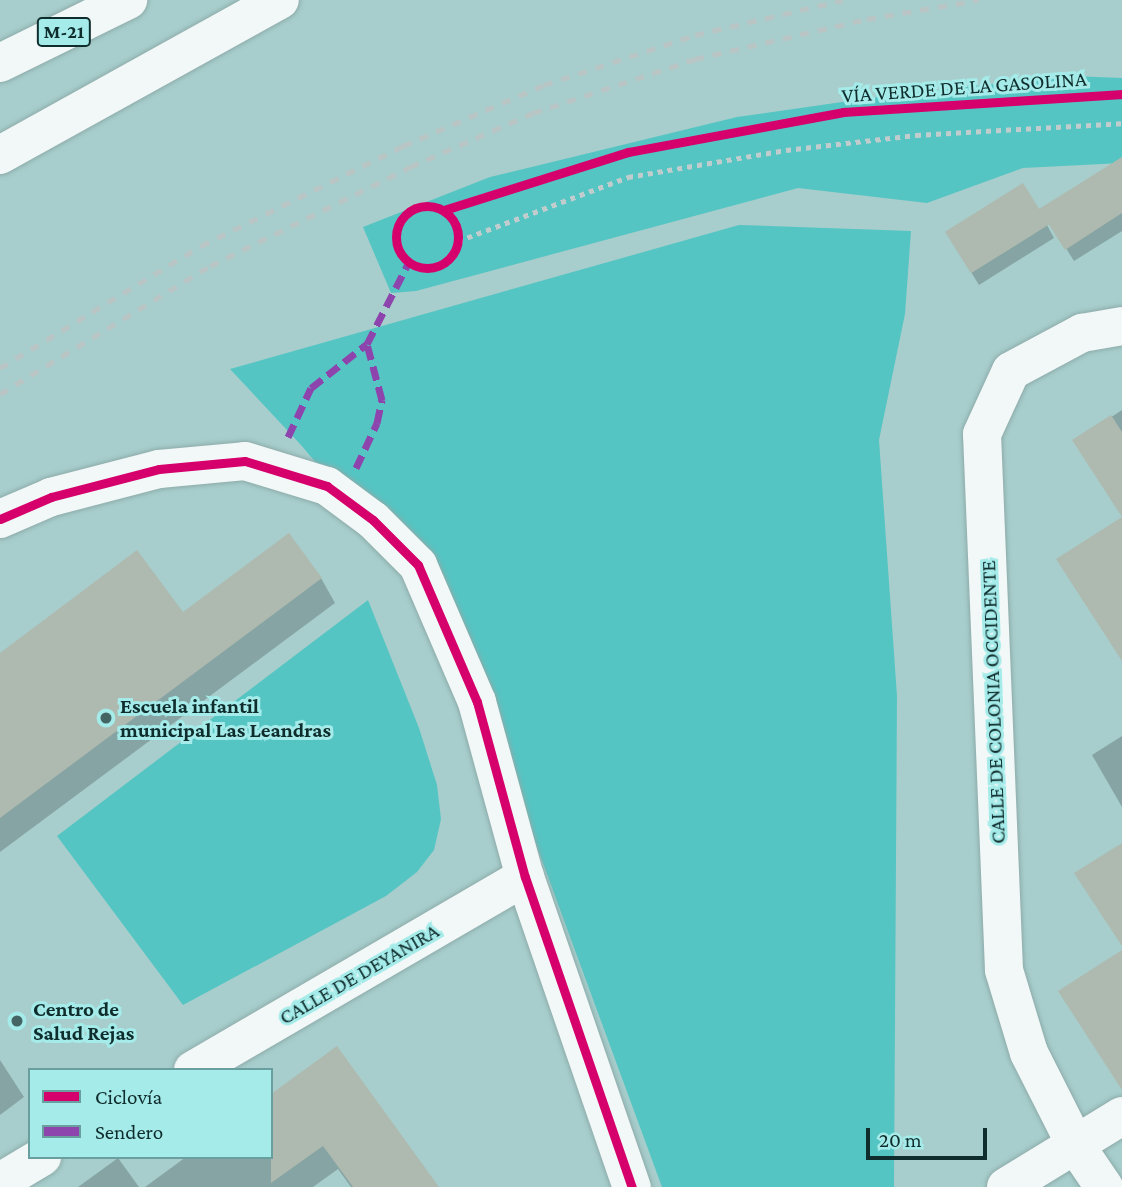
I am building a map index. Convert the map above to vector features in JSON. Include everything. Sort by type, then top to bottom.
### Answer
[{"type":"main road","name":"M-21","points":[[0,63],[128,0]]},
{"type":"main road","points":[[0,155],[280,0]]},
{"type":"main road","name":"CALLE DE COLONIA OCCIDENTE","points":[[1104,1187],[1076,1146],[1030,1053],[1004,970],[982,435],[1011,371],[1082,333],[1122,326]]},
{"type":"main road","points":[[0,519],[51,497],[159,469],[245,460],[327,486],[373,520],[418,565],[477,702],[525,877],[632,1187]]},
{"type":"main road","name":"CALLE DE DEYANIRA","points":[[196,1068],[525,877]]},
{"type":"main road","points":[[1006,1187],[1122,1116]]},
{"type":"main road","points":[[0,1182],[39,1159]]},
{"type":"path","points":[[455,251],[458,236],[628,177],[786,150],[916,135],[1122,123]]},
{"type":"shaded area","points":[[1071,76],[1122,78],[1122,163],[1023,168],[927,203],[798,188],[416,291],[391,293],[363,227],[490,177],[737,117],[891,95]]},
{"type":"shaded area","points":[[739,225],[911,231],[905,314],[879,440],[897,696],[894,1187],[662,1187],[458,632],[301,445],[230,369]]},
{"type":"shaded area","points":[[368,600],[419,728],[437,785],[441,819],[434,850],[417,872],[386,896],[183,1005],[57,836]]},
{"type":"building","points":[[1122,157],[1122,213],[1065,250],[1039,209]]},
{"type":"building","points":[[1023,183],[1049,225],[971,273],[945,232]]},
{"type":"building","points":[[1111,415],[1122,432],[1122,517],[1072,440]]},
{"type":"building","points":[[1122,517],[1122,661],[1056,559]]},
{"type":"building","points":[[289,533],[322,578],[0,818],[0,653],[137,550],[183,612]]},
{"type":"building","points":[[1122,843],[1122,946],[1074,873]]},
{"type":"building","points":[[1122,950],[1122,1090],[1058,991]]},
{"type":"building","points":[[337,1046],[439,1187],[353,1187],[323,1146],[271,1183],[273,1093]]},
{"type":"railway","points":[[0,368],[201,246],[403,146],[544,85],[695,35],[843,0]]},
{"type":"railway","points":[[0,394],[210,266],[410,167],[533,113],[695,59],[867,19],[978,0]]},
{"type":"marked path","points":[[356,468],[377,423],[382,400],[367,344],[408,264]]},
{"type":"marked path","points":[[288,437],[311,388],[367,344]]},
{"type":"cycle path","name":"VÍA VERDE DE LA GASOLINA","points":[[444,210],[628,152],[843,112],[1122,94]]},
{"type":"cycle path","points":[[421,206],[433,206],[449,215],[456,225],[458,237],[456,249],[449,259],[433,268],[421,268],[410,263],[401,254],[396,243],[396,231],[401,220],[410,211],[421,206]]},
{"type":"cycle path","points":[[0,519],[51,497],[159,469],[245,461],[327,486],[373,520],[418,565],[477,702],[525,877],[632,1187]]},
{"type":"place","name":"Escuela infantil municipal Las Leandras","points":[[106,718]]},
{"type":"place","name":"Centro de Salud Rejas","points":[[17,1021]]}]
